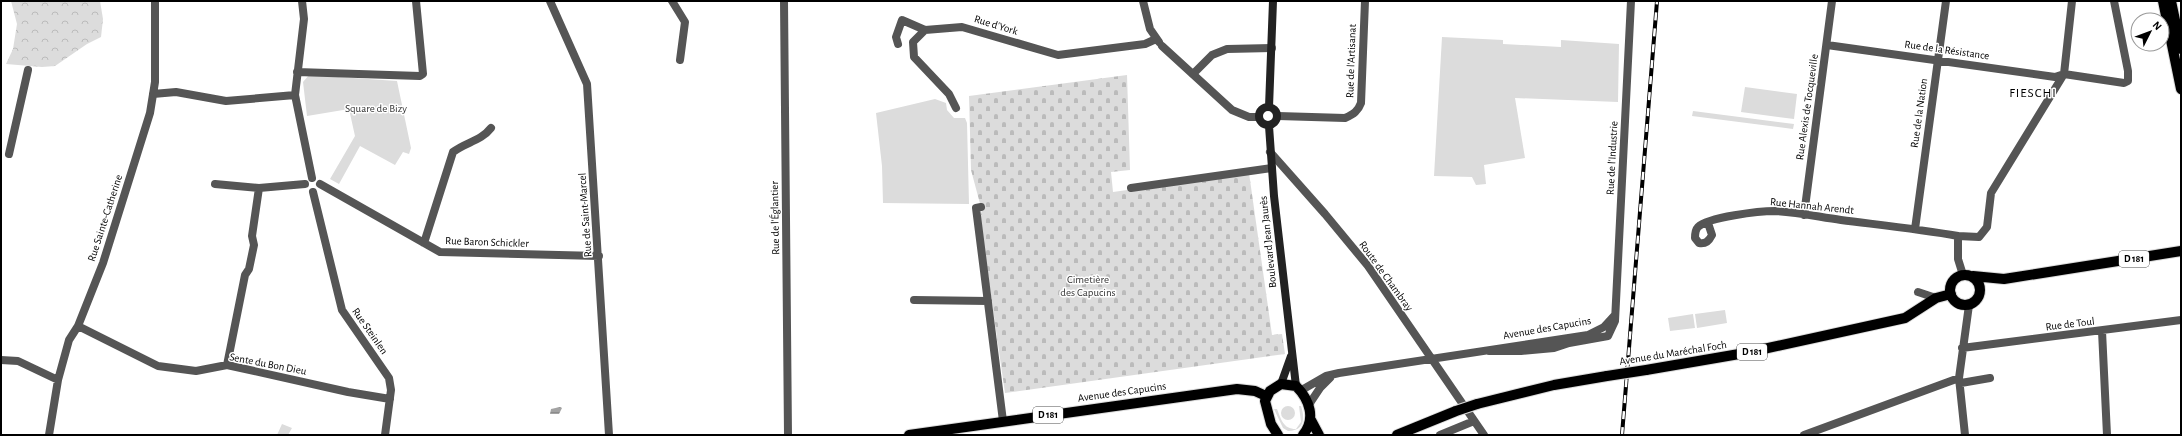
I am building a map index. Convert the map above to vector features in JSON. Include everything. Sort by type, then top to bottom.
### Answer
[{"type":"main road","points":[[1269,107],[1273,1]]},
{"type":"main road","points":[[2163,1],[2181,89]]},
{"type":"main road","points":[[2171,1],[2181,49]]},
{"type":"main road","points":[[1269,107],[1275,109],[1278,116],[1274,123],[1269,126],[1262,123],[1259,116],[1262,109],[1269,107]]},
{"type":"main road","name":"Boulevard Jean Jaurès","points":[[1269,126],[1270,152],[1291,356],[1281,384]]},
{"type":"main road","name":"D 181","points":[[1968,276],[1995,279],[2181,251]]},
{"type":"main road","points":[[1980,292],[1979,283],[1968,276],[1958,276],[1952,283],[1951,294],[1956,302],[1968,305],[1976,300],[1980,292],[1995,279]]},
{"type":"main road","name":"Avenue du Maréchal Foch","points":[[1397,435],[1456,410],[1554,385],[1745,353],[1904,318],[1936,298],[1951,294]]},
{"type":"main road","name":"Boulevard Jean Jaurès","points":[[1291,356],[1294,360],[1298,388]]},
{"type":"main road","points":[[1278,435],[1268,416],[1265,401],[1266,396],[1274,387],[1281,384],[1298,388],[1308,406],[1311,420],[1319,435]]},
{"type":"main road","name":"Avenue des Capucins","points":[[909,435],[1237,389],[1255,391],[1266,396]]},
{"type":"main road","points":[[1303,435],[1310,427],[1311,420]]},
{"type":"street","name":"Rue Sainte-Catherine","points":[[49,435],[58,380],[69,340],[78,326],[103,263],[150,112],[153,94],[155,1]]},
{"type":"street","points":[[215,184],[259,188],[308,181],[317,179],[320,184],[318,190],[313,192],[307,190],[308,181],[295,95],[304,19],[302,1]]},
{"type":"street","points":[[297,72],[397,77],[420,76],[423,74],[416,1]]},
{"type":"street","name":"Rue de Saint-Marcel","points":[[550,1],[587,84],[599,256],[609,435]]},
{"type":"street","points":[[672,1],[685,22],[680,60]]},
{"type":"street","name":"Rue de l'Églantier","points":[[784,1],[788,435]]},
{"type":"street","points":[[1143,1],[1150,29],[1162,46],[1232,110],[1249,117],[1259,116]]},
{"type":"street","name":"Rue de l'Artisanat","points":[[1278,116],[1345,118],[1359,110],[1361,103],[1365,1]]},
{"type":"street","name":"Rue de l'Industrie","points":[[1610,335],[1616,320],[1631,1]]},
{"type":"street","name":"Rue Alexis de Tocqueville","points":[[1804,215],[1832,1]]},
{"type":"street","name":"Rue de la Nation","points":[[1915,229],[1946,1]]},
{"type":"street","points":[[2064,74],[2072,1]]},
{"type":"street","name":"Rue de la Résistance","points":[[1827,45],[2055,77],[2064,74],[2124,83],[2128,81],[2114,1]]},
{"type":"street","points":[[898,44],[896,37],[902,20],[925,30],[913,42],[914,57],[949,94],[956,108]]},
{"type":"street","name":"Rue d'York","points":[[925,30],[962,26],[1058,55],[1145,44],[1156,39]]},
{"type":"street","points":[[1192,74],[1212,55],[1227,49],[1272,48]]},
{"type":"street","points":[[9,154],[28,70]]},
{"type":"street","name":"Rue Hannah Arendt","points":[[1708,223],[1756,212],[1776,211],[1958,236],[1979,237],[1987,227],[1991,193],[2064,74]]},
{"type":"street","points":[[153,94],[176,92],[226,101],[295,95]]},
{"type":"street","points":[[424,243],[453,152],[462,146],[484,137],[491,128]]},
{"type":"street","name":"Route de Chambray","points":[[1270,152],[1325,214],[1368,266],[1484,435]]},
{"type":"street","points":[[1131,188],[1272,168]]},
{"type":"street","name":"Rue Baron Schickler","points":[[320,184],[440,252],[599,256]]},
{"type":"street","points":[[227,366],[245,275],[249,269],[254,244],[252,236],[259,188]]},
{"type":"street","name":"Rue Steinlen","points":[[313,192],[342,310],[389,378],[390,399],[385,435]]},
{"type":"street","points":[[981,207],[976,208],[1003,421]]},
{"type":"street","points":[[1958,236],[1958,259],[1968,276]]},
{"type":"street","points":[[1923,307],[1918,292],[1936,298]]},
{"type":"street","points":[[914,300],[988,301]]},
{"type":"street","points":[[1965,435],[1960,380],[1962,348],[1968,305]]},
{"type":"street","name":"Avenue des Capucins","points":[[1298,388],[1339,372],[1489,351],[1510,346],[1588,335],[1600,331],[1615,316]]},
{"type":"street","name":"Rue de Toul","points":[[1962,348],[2181,320]]},
{"type":"street","name":"Sente du Bon Dieu","points":[[78,326],[158,366],[196,371],[227,366],[348,392],[390,399]]},
{"type":"street","points":[[2102,331],[2107,435]]},
{"type":"street","name":"Avenue des Capucins","points":[[1489,351],[1521,351],[1554,348],[1610,335]]},
{"type":"street","points":[[1,360],[18,361],[58,380]]},
{"type":"street","points":[[1308,406],[1320,388],[1339,372]]},
{"type":"street","points":[[1804,435],[1960,380],[1990,378]]},
{"type":"street","points":[[1440,435],[1474,421]]},
{"type":"green space","points":[[11,1],[100,1],[103,19],[101,37],[87,44],[55,66],[42,67],[6,64],[13,49],[17,24]]},
{"type":"green space","points":[[1442,37],[1503,40],[1503,44],[1561,47],[1561,40],[1619,44],[1618,102],[1515,98],[1525,158],[1484,165],[1486,184],[1476,185],[1472,177],[1434,176]]},
{"type":"green space","name":"Square de Bizy","points":[[309,75],[397,81],[411,148],[409,154],[403,152],[395,165],[360,146],[339,184],[330,179],[355,136],[349,109],[307,116],[303,82]]},
{"type":"green space","name":"Cimetière des Capucins","points":[[1127,75],[1130,170],[1111,172],[1113,192],[1249,173],[1272,335],[1282,334],[1285,354],[1005,393],[980,219],[982,211],[971,170],[969,96]]},
{"type":"green space","points":[[1745,87],[1797,94],[1794,119],[1741,112]]},
{"type":"green space","points":[[935,99],[946,103],[947,110],[954,118],[965,118],[967,123],[969,204],[883,203],[882,166],[876,113]]},
{"type":"green space","points":[[1693,111],[1794,124],[1793,129],[1692,116]]},
{"type":"green space","points":[[1725,310],[1727,323],[1697,328],[1695,314]]},
{"type":"green space","points":[[1693,314],[1695,328],[1670,331],[1668,318]]},
{"type":"green space","points":[[1288,406],[1293,408],[1295,413],[1293,418],[1288,420],[1283,418],[1281,413],[1283,408]]},
{"type":"green space","points":[[1299,406],[1301,406],[1303,415],[1301,426],[1298,429],[1288,431],[1283,428],[1274,409],[1277,409],[1281,420],[1285,425],[1292,429],[1296,429],[1301,422]]},
{"type":"green space","points":[[282,424],[292,428],[288,435],[277,435]]},
{"type":"shaded area","points":[[562,408],[559,414],[550,414],[551,409]]},
{"type":"railway","points":[[1622,435],[1657,1]]},
{"type":"district","name":"FIESCHI","points":[[2033,93]]}]
